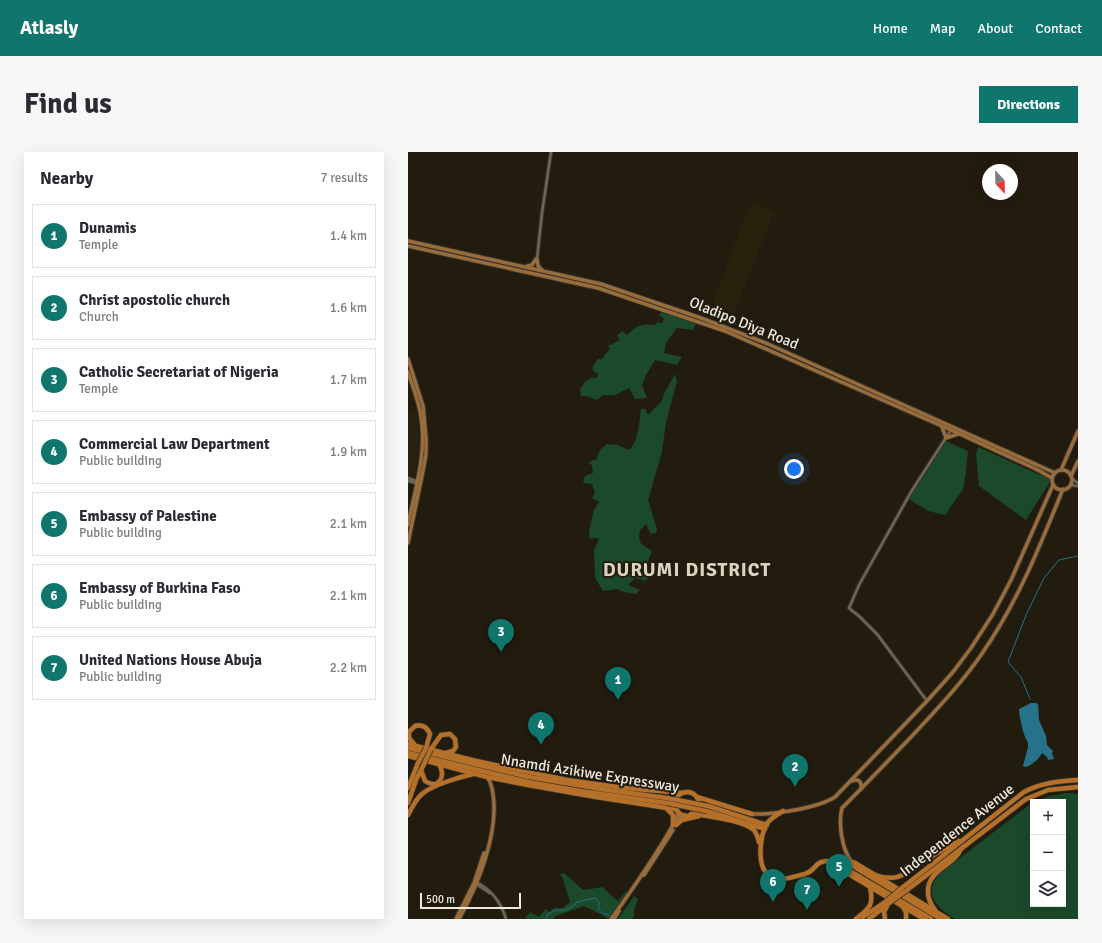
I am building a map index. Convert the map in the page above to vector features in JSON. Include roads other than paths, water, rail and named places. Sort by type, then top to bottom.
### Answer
[{"type":"highway","points":[[408,803],[424,764],[428,748],[430,734],[422,725],[415,726],[409,732],[410,740],[416,748]]},
{"type":"highway","points":[[408,788],[418,763],[428,748],[441,735],[450,734],[455,738],[456,747],[453,751],[446,753]]},
{"type":"highway","name":"Nnamdi Azikiwe Expressway","points":[[408,746],[500,771],[606,790],[667,803],[678,811]]},
{"type":"highway","name":"Nnamdi Azikiwe Expressway","points":[[416,748],[446,753],[486,764],[551,777],[625,788],[682,793]]},
{"type":"highway","name":"Nnamdi Azikiwe Expressway","points":[[408,753],[499,775],[580,791],[707,808],[745,816],[766,827]]},
{"type":"highway","name":"Nnamdi Azikiwe Expressway","points":[[408,756],[487,777],[556,791],[620,800],[667,803]]},
{"type":"highway","points":[[421,770],[425,781],[430,784],[436,783],[439,782],[443,776],[443,772],[439,764]]},
{"type":"highway","points":[[408,776],[414,771]]},
{"type":"highway","points":[[408,815],[416,800],[425,791],[455,779],[476,774]]},
{"type":"highway","points":[[551,777],[563,783]]},
{"type":"highway","name":"Independence Avenue","points":[[868,919],[991,818],[1028,790],[1052,782],[1077,780]]},
{"type":"highway","name":"Independence Avenue","points":[[904,889],[980,835],[1031,796],[1053,789],[1078,787]]},
{"type":"highway","points":[[606,790],[625,788]]},
{"type":"highway","points":[[556,791],[580,791]]},
{"type":"highway","points":[[691,814],[698,807],[696,797],[692,793],[682,793],[676,799],[675,805],[678,811],[684,815],[704,815],[742,825],[753,830],[756,833],[760,846],[763,867],[768,874],[774,878],[784,878],[805,874],[821,862],[833,861],[931,919]]},
{"type":"highway","points":[[600,794],[620,800]]},
{"type":"highway","name":"Nnamdi Azikiwe Expressway","points":[[696,797],[752,814]]},
{"type":"highway","points":[[667,803],[673,815],[674,825],[684,819],[704,815]]},
{"type":"highway","name":"Nnamdi Azikiwe Expressway","points":[[707,808],[766,827]]},
{"type":"highway","points":[[760,846],[762,834],[769,821],[783,811]]},
{"type":"highway","points":[[875,875],[885,878],[892,878],[906,874],[928,858],[958,842],[983,822],[991,818]]},
{"type":"highway","points":[[742,825],[759,826]]},
{"type":"highway","points":[[942,917],[930,902],[928,893],[929,883],[935,874],[956,857],[962,847]]},
{"type":"highway","points":[[841,859],[853,862],[942,917]]},
{"type":"highway","points":[[841,859],[948,919]]},
{"type":"highway","points":[[833,861],[842,870],[924,919]]},
{"type":"highway","points":[[856,919],[867,910],[871,903],[873,897],[870,887]]},
{"type":"highway","points":[[885,919],[884,912],[887,903]]},
{"type":"highway","name":"Independence Avenue","points":[[860,919],[887,903]]},
{"type":"highway","points":[[898,904],[905,910],[906,919]]},
{"type":"main road","name":"Oladipo Diya Road","points":[[408,242],[520,266],[610,291],[725,331],[951,430],[1036,469],[1052,478]]},
{"type":"main road","name":"Oladipo Diya Road","points":[[408,246],[602,284],[741,333],[1055,473]]},
{"type":"main road","points":[[520,266],[532,265],[537,258]]},
{"type":"main road","points":[[537,258],[538,267],[548,273]]},
{"type":"main road","points":[[408,359],[425,417],[426,451],[408,543]]},
{"type":"main road","points":[[408,372],[419,408],[422,426],[423,452],[419,483],[408,525]]},
{"type":"main road","points":[[942,426],[946,438],[959,434]]},
{"type":"main road","points":[[1061,470],[1078,431]]},
{"type":"main road","points":[[1053,485],[1058,489],[1063,489],[1070,485],[1071,477],[1078,461]]},
{"type":"main road","points":[[752,814],[783,811],[824,803],[836,797],[927,701],[961,661],[993,614],[1021,559],[1053,485],[1052,478],[1055,473],[1061,470],[1067,471],[1071,477]]},
{"type":"main road","points":[[853,862],[845,850],[840,823],[842,808],[947,698],[982,654],[1004,619],[1022,586],[1063,489]]},
{"type":"main road","points":[[457,919],[475,882],[485,849],[494,809],[491,785],[487,777]]},
{"type":"main road","points":[[491,785],[492,781],[496,778]]},
{"type":"main road","points":[[851,781],[859,781],[861,784],[861,789]]},
{"type":"main road","points":[[674,825],[678,816],[678,811]]},
{"type":"main road","points":[[610,919],[614,917],[674,825],[684,815]]},
{"type":"main road","points":[[833,861],[841,859],[845,850]]},
{"type":"street","points":[[534,271],[551,152]]},
{"type":"street","points":[[927,701],[877,634],[849,608],[859,585],[911,492],[951,430]]},
{"type":"street","points":[[1071,477],[1078,484]]},
{"type":"street","points":[[408,480],[419,483]]},
{"type":"street","points":[[1070,485],[1078,484]]},
{"type":"street","points":[[475,882],[491,894],[498,904],[505,919]]},
{"type":"water","points":[[1031,703],[1038,704],[1039,720],[1046,736],[1047,745],[1053,751],[1052,753],[1054,759],[1048,760],[1042,753],[1035,762],[1025,767],[1023,766],[1028,742],[1022,727],[1019,709]]},
{"type":"waterway","points":[[1030,699],[1021,677],[1008,662],[1026,615],[1044,578],[1059,560],[1078,556]]},
{"type":"waterway","points":[[546,919],[548,914],[553,911],[565,910],[572,907],[577,902],[595,898],[599,902],[600,911],[612,917]]},
{"type":"place","name":"Catholic Secretariat of Nigeria","points":[[501,652]]},
{"type":"place","name":"Dunamis","points":[[618,700]]},
{"type":"place","name":"Commercial Law Department","points":[[541,745]]},
{"type":"place","name":"Christ apostolic church","points":[[795,787]]},
{"type":"place","name":"Embassy of Palestine","points":[[839,887]]},
{"type":"place","name":"Embassy of Burkina Faso","points":[[773,902]]},
{"type":"place","name":"United Nations House Abuja","points":[[807,910]]},
{"type":"district","name":"DURUMI DISTRICT","points":[[687,569]]}]
